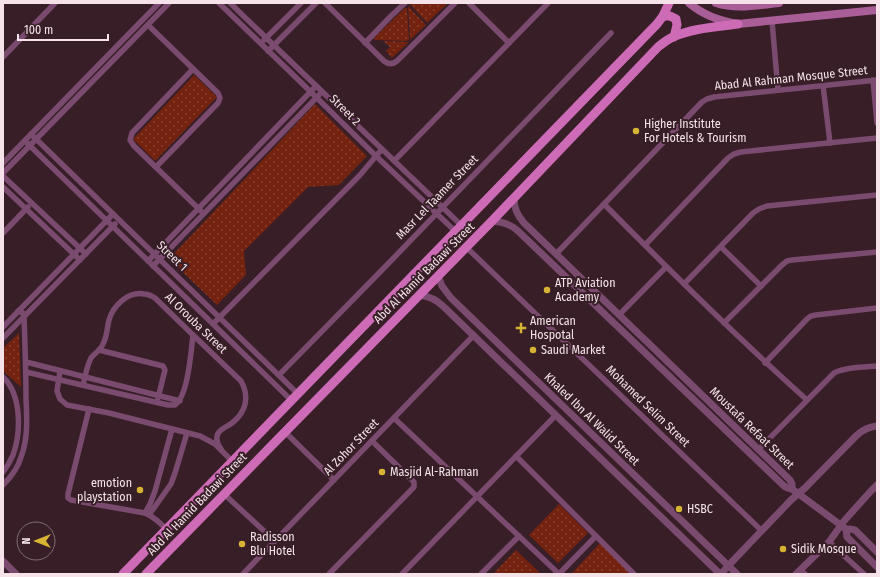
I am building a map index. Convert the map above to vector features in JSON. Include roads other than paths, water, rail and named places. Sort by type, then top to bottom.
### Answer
[{"type":"main road","name":"Abd Al Hamid Badawi Street","points":[[123,574],[657,24],[663,16],[669,3]]},
{"type":"main road","name":"Abd Al Hamid Badawi Street","points":[[689,3],[713,18],[738,24]]},
{"type":"main road","points":[[716,3],[736,7],[779,3]]},
{"type":"main road","name":"Abd Al Hamid Badawi Street","points":[[146,574],[154,570],[224,494],[514,199],[651,54],[666,41],[674,37],[699,30],[738,24],[877,10]]},
{"type":"main road","points":[[663,16],[670,16],[676,19],[677,25],[674,37]]},
{"type":"street","points":[[3,57],[55,3]]},
{"type":"street","points":[[3,163],[159,3]]},
{"type":"street","points":[[86,254],[3,174],[169,3]]},
{"type":"street","name":"Street 2","points":[[219,3],[436,213],[458,228]]},
{"type":"street","name":"Street 2","points":[[230,3],[442,207],[458,228]]},
{"type":"street","points":[[261,43],[301,3]]},
{"type":"street","points":[[268,51],[316,3]]},
{"type":"street","points":[[325,3],[365,43],[389,64],[395,63],[455,3]]},
{"type":"street","points":[[365,43],[405,3]]},
{"type":"street","points":[[469,3],[509,43]]},
{"type":"street","points":[[394,161],[548,3]]},
{"type":"street","points":[[772,21],[778,90]]},
{"type":"street","points":[[148,25],[216,91],[219,95],[220,101],[156,168]]},
{"type":"street","name":"Masr Lel Taamer Street","points":[[279,375],[611,33]]},
{"type":"street","points":[[193,69],[132,133],[130,138],[132,144],[204,214]]},
{"type":"street","points":[[875,80],[877,123]]},
{"type":"street","name":"Abad Al Rahman Mosque Street","points":[[556,254],[705,100],[714,97],[875,80]]},
{"type":"street","points":[[824,85],[830,143]]},
{"type":"street","points":[[148,261],[316,86]]},
{"type":"street","points":[[153,266],[323,92]]},
{"type":"street","name":"Street 1","points":[[31,134],[279,375],[294,397]]},
{"type":"street","points":[[645,245],[731,156],[741,152],[877,138]]},
{"type":"street","name":"Street 1","points":[[25,141],[213,324],[294,397]]},
{"type":"street","points":[[213,324],[357,178],[382,150]]},
{"type":"street","points":[[3,187],[80,260]]},
{"type":"street","points":[[684,284],[753,213],[763,207],[877,195]]},
{"type":"street","name":"Moustafa Refaat Street","points":[[492,221],[505,223],[514,227],[784,486],[792,488],[790,480],[520,219],[514,199]]},
{"type":"street","points":[[3,233],[32,203]]},
{"type":"street","points":[[604,204],[666,267],[765,363],[807,400]]},
{"type":"street","points":[[3,327],[113,214]]},
{"type":"street","points":[[514,227],[514,222],[520,219]]},
{"type":"street","points":[[3,338],[119,220]]},
{"type":"street","name":"Mohamed Selim Street","points":[[466,247],[762,531]]},
{"type":"street","points":[[721,247],[761,286]]},
{"type":"street","points":[[724,323],[784,263],[789,260],[877,252]]},
{"type":"street","points":[[619,315],[666,267]]},
{"type":"street","name":"Khaled Ibn Al Walid Street","points":[[438,276],[444,290],[451,298],[737,574]]},
{"type":"street","points":[[436,300],[444,290]]},
{"type":"street","name":"Al Orouba Street","points":[[83,385],[90,360],[104,343],[110,318],[116,307],[125,298],[137,293],[144,293],[155,298],[241,381],[246,392],[246,403],[241,413],[233,422],[219,432],[217,436],[218,445],[221,449]]},
{"type":"street","name":"Khaled Ibn Al Walid Street","points":[[419,295],[436,300],[444,307],[721,574]]},
{"type":"street","points":[[765,363],[811,316],[877,308]]},
{"type":"street","points":[[3,485],[13,473],[21,459],[25,444],[26,362],[24,317],[23,313],[18,311]]},
{"type":"street","name":"Al Zohor Street","points":[[243,574],[474,335]]},
{"type":"street","points":[[26,372],[168,405],[175,405],[180,401],[184,394],[193,336]]},
{"type":"street","points":[[99,350],[163,366],[165,370],[157,402]]},
{"type":"street","points":[[26,362],[180,401]]},
{"type":"street","points":[[758,450],[832,375],[845,369],[877,366]]},
{"type":"street","points":[[60,371],[57,391],[58,396],[67,405],[206,438],[221,449],[232,461]]},
{"type":"street","points":[[3,378],[7,381],[14,393],[18,420],[16,444],[13,455],[8,466],[3,472]]},
{"type":"street","points":[[89,409],[68,498],[71,500],[147,514],[157,520],[166,529]]},
{"type":"street","points":[[402,574],[556,415]]},
{"type":"street","points":[[394,418],[559,574],[596,536]]},
{"type":"street","points":[[18,420],[26,420]]},
{"type":"street","points":[[721,574],[791,500],[799,494],[860,432],[877,426]]},
{"type":"street","points":[[147,514],[172,429]]},
{"type":"street","points":[[285,432],[334,480]]},
{"type":"street","points":[[147,514],[171,484],[187,433]]},
{"type":"street","points":[[329,574],[414,487],[414,482],[372,441]]},
{"type":"street","points":[[516,456],[634,574]]},
{"type":"street","points":[[800,573],[843,528],[877,485]]},
{"type":"street","points":[[792,488],[843,528],[847,537],[877,567]]},
{"type":"street","points":[[224,494],[275,541]]},
{"type":"street","points":[[843,528],[855,530],[877,552]]},
{"type":"street","points":[[482,574],[519,536]]},
{"type":"street","points":[[829,542],[864,574]]},
{"type":"street","points":[[3,561],[16,574]]},
{"type":"place","name":"Higher Institute For Hotels & Tourism","points":[[636,131]]},
{"type":"place","name":"ATP Aviation Academy","points":[[547,290]]},
{"type":"place","name":"American Hospotal","points":[[521,328]]},
{"type":"place","name":"Saudi Market","points":[[533,350]]},
{"type":"place","name":"Masjid Al-Rahman","points":[[382,472]]},
{"type":"place","name":"emotion playstation","points":[[140,490]]},
{"type":"place","name":"HSBC","points":[[679,509]]},
{"type":"place","name":"Radisson Blu Hotel","points":[[242,544]]},
{"type":"place","name":"Sidik Mosque","points":[[783,549]]}]
